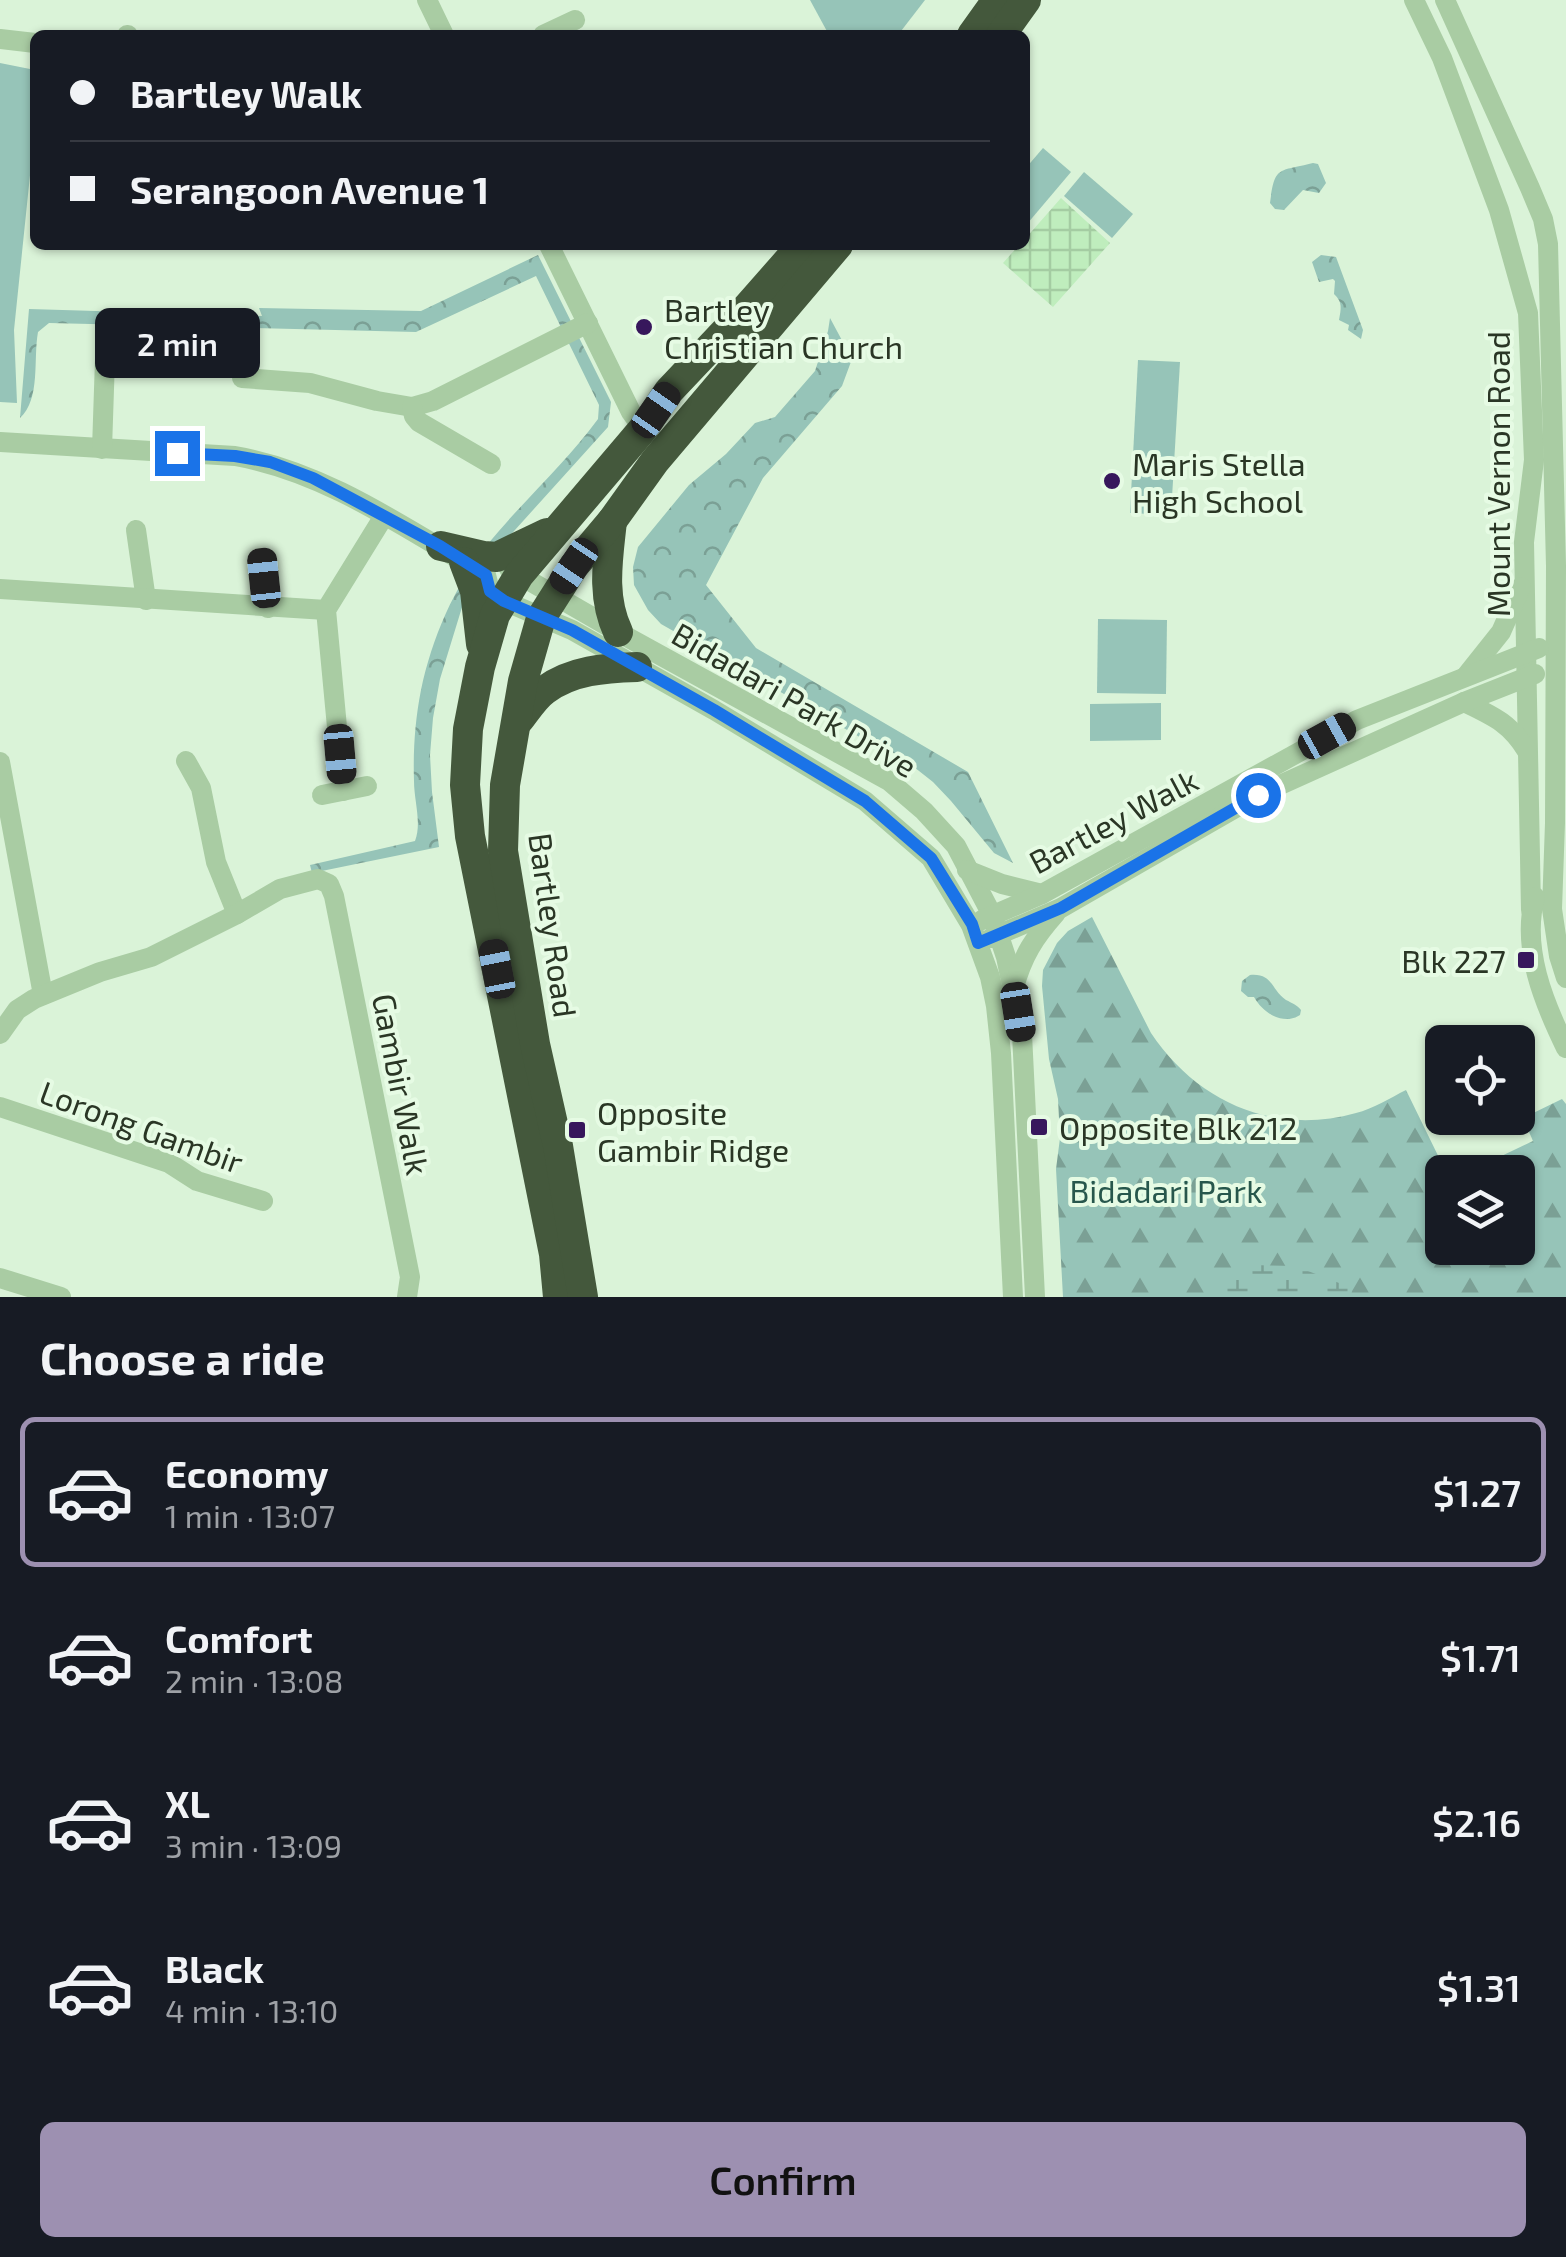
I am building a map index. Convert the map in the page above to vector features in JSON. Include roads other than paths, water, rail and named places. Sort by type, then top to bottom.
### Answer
[{"type":"highway","points":[[976,30],[998,0]]},
{"type":"highway","points":[[1005,30],[1026,0]]},
{"type":"highway","name":"Bartley Road","points":[[558,1297],[554,1254],[470,836],[465,785],[467,748],[480,667],[495,615],[512,588],[669,392],[798,250]]},
{"type":"highway","name":"Bartley Road","points":[[583,1297],[503,851],[505,785],[523,681],[548,607],[574,566],[655,461],[834,250]]},
{"type":"highway","points":[[612,521],[607,596],[609,614],[618,632]]},
{"type":"highway","points":[[480,667],[482,633],[475,592],[463,561],[496,556],[559,528]]},
{"type":"highway","points":[[514,726],[542,690],[591,670],[636,667]]},
{"type":"street","points":[[427,0],[442,30]]},
{"type":"street","name":"Mount Vernon Road","points":[[1414,0],[1442,58],[1499,210],[1528,313],[1534,460],[1524,542],[1531,942],[1537,976],[1566,1048]]},
{"type":"street","name":"Mount Vernon Road","points":[[1445,0],[1543,219],[1548,244],[1560,871],[1552,909],[1566,978]]},
{"type":"street","points":[[553,30],[574,20]]},
{"type":"street","points":[[0,39],[30,42]]},
{"type":"street","points":[[552,250],[631,412],[643,428]]},
{"type":"street","points":[[1528,313],[1550,310]]},
{"type":"street","points":[[242,378],[310,383],[377,402],[412,407],[433,401],[588,323]]},
{"type":"street","points":[[102,448],[106,330]]},
{"type":"street","points":[[412,407],[418,422],[491,464]]},
{"type":"street","points":[[0,442],[235,456],[270,462],[313,478],[463,561],[490,591],[512,588],[548,607]]},
{"type":"street","points":[[367,786],[333,793],[326,610],[384,516]]},
{"type":"street","points":[[136,530],[146,600]]},
{"type":"street","points":[[262,558],[268,608]]},
{"type":"street","points":[[463,561],[505,567],[512,588],[548,607]]},
{"type":"street","points":[[1464,678],[1501,632],[1525,574]]},
{"type":"street","points":[[0,589],[326,610]]},
{"type":"street","name":"Bidadari Park Drive","points":[[548,607],[618,632],[888,781],[924,811],[956,846],[996,924],[1022,1034],[1034,1297]]},
{"type":"street","name":"Bidadari Park Drive","points":[[548,607],[572,630],[865,801],[931,858],[975,934],[993,992],[1002,1053],[1012,1287]]},
{"type":"street","name":"Bartley Walk","points":[[975,934],[1357,720],[1555,642]]},
{"type":"street","name":"Bartley Walk","points":[[996,924],[1061,908],[1258,795],[1555,664]]},
{"type":"street","points":[[1464,702],[1498,718],[1516,733],[1528,753]]},
{"type":"street","points":[[0,1034],[18,1010],[43,995],[152,957],[237,914],[216,862],[201,788],[186,761]]},
{"type":"street","points":[[0,762],[43,995]]},
{"type":"street","points":[[931,858],[944,867],[954,866],[956,846]]},
{"type":"street","points":[[967,870],[1042,894]]},
{"type":"street","points":[[1531,910],[1539,882],[1560,871]]},
{"type":"street","name":"Gambir Walk","points":[[237,914],[295,883],[318,879],[329,884],[410,1278],[407,1297]]},
{"type":"street","points":[[1014,989],[1022,959],[1061,908]]},
{"type":"street","name":"Lorong Gambir","points":[[0,1107],[169,1163],[197,1181],[263,1201]]},
{"type":"street","points":[[1012,1287],[1026,1268],[1031,1242]]},
{"type":"street","points":[[0,1278],[61,1297]]},
{"type":"place","name":"Bartley Christian Church","points":[[644,327]]},
{"type":"place","name":"Maris Stella High School","points":[[1112,481]]},
{"type":"place","name":"Blk 227","points":[[1526,960]]},
{"type":"place","name":"Opposite Blk 212","points":[[1039,1127]]},
{"type":"place","name":"Opposite Gambir Ridge","points":[[577,1130]]},
{"type":"park label","name":"Bidadari Park","points":[[1166,1190]]}]
